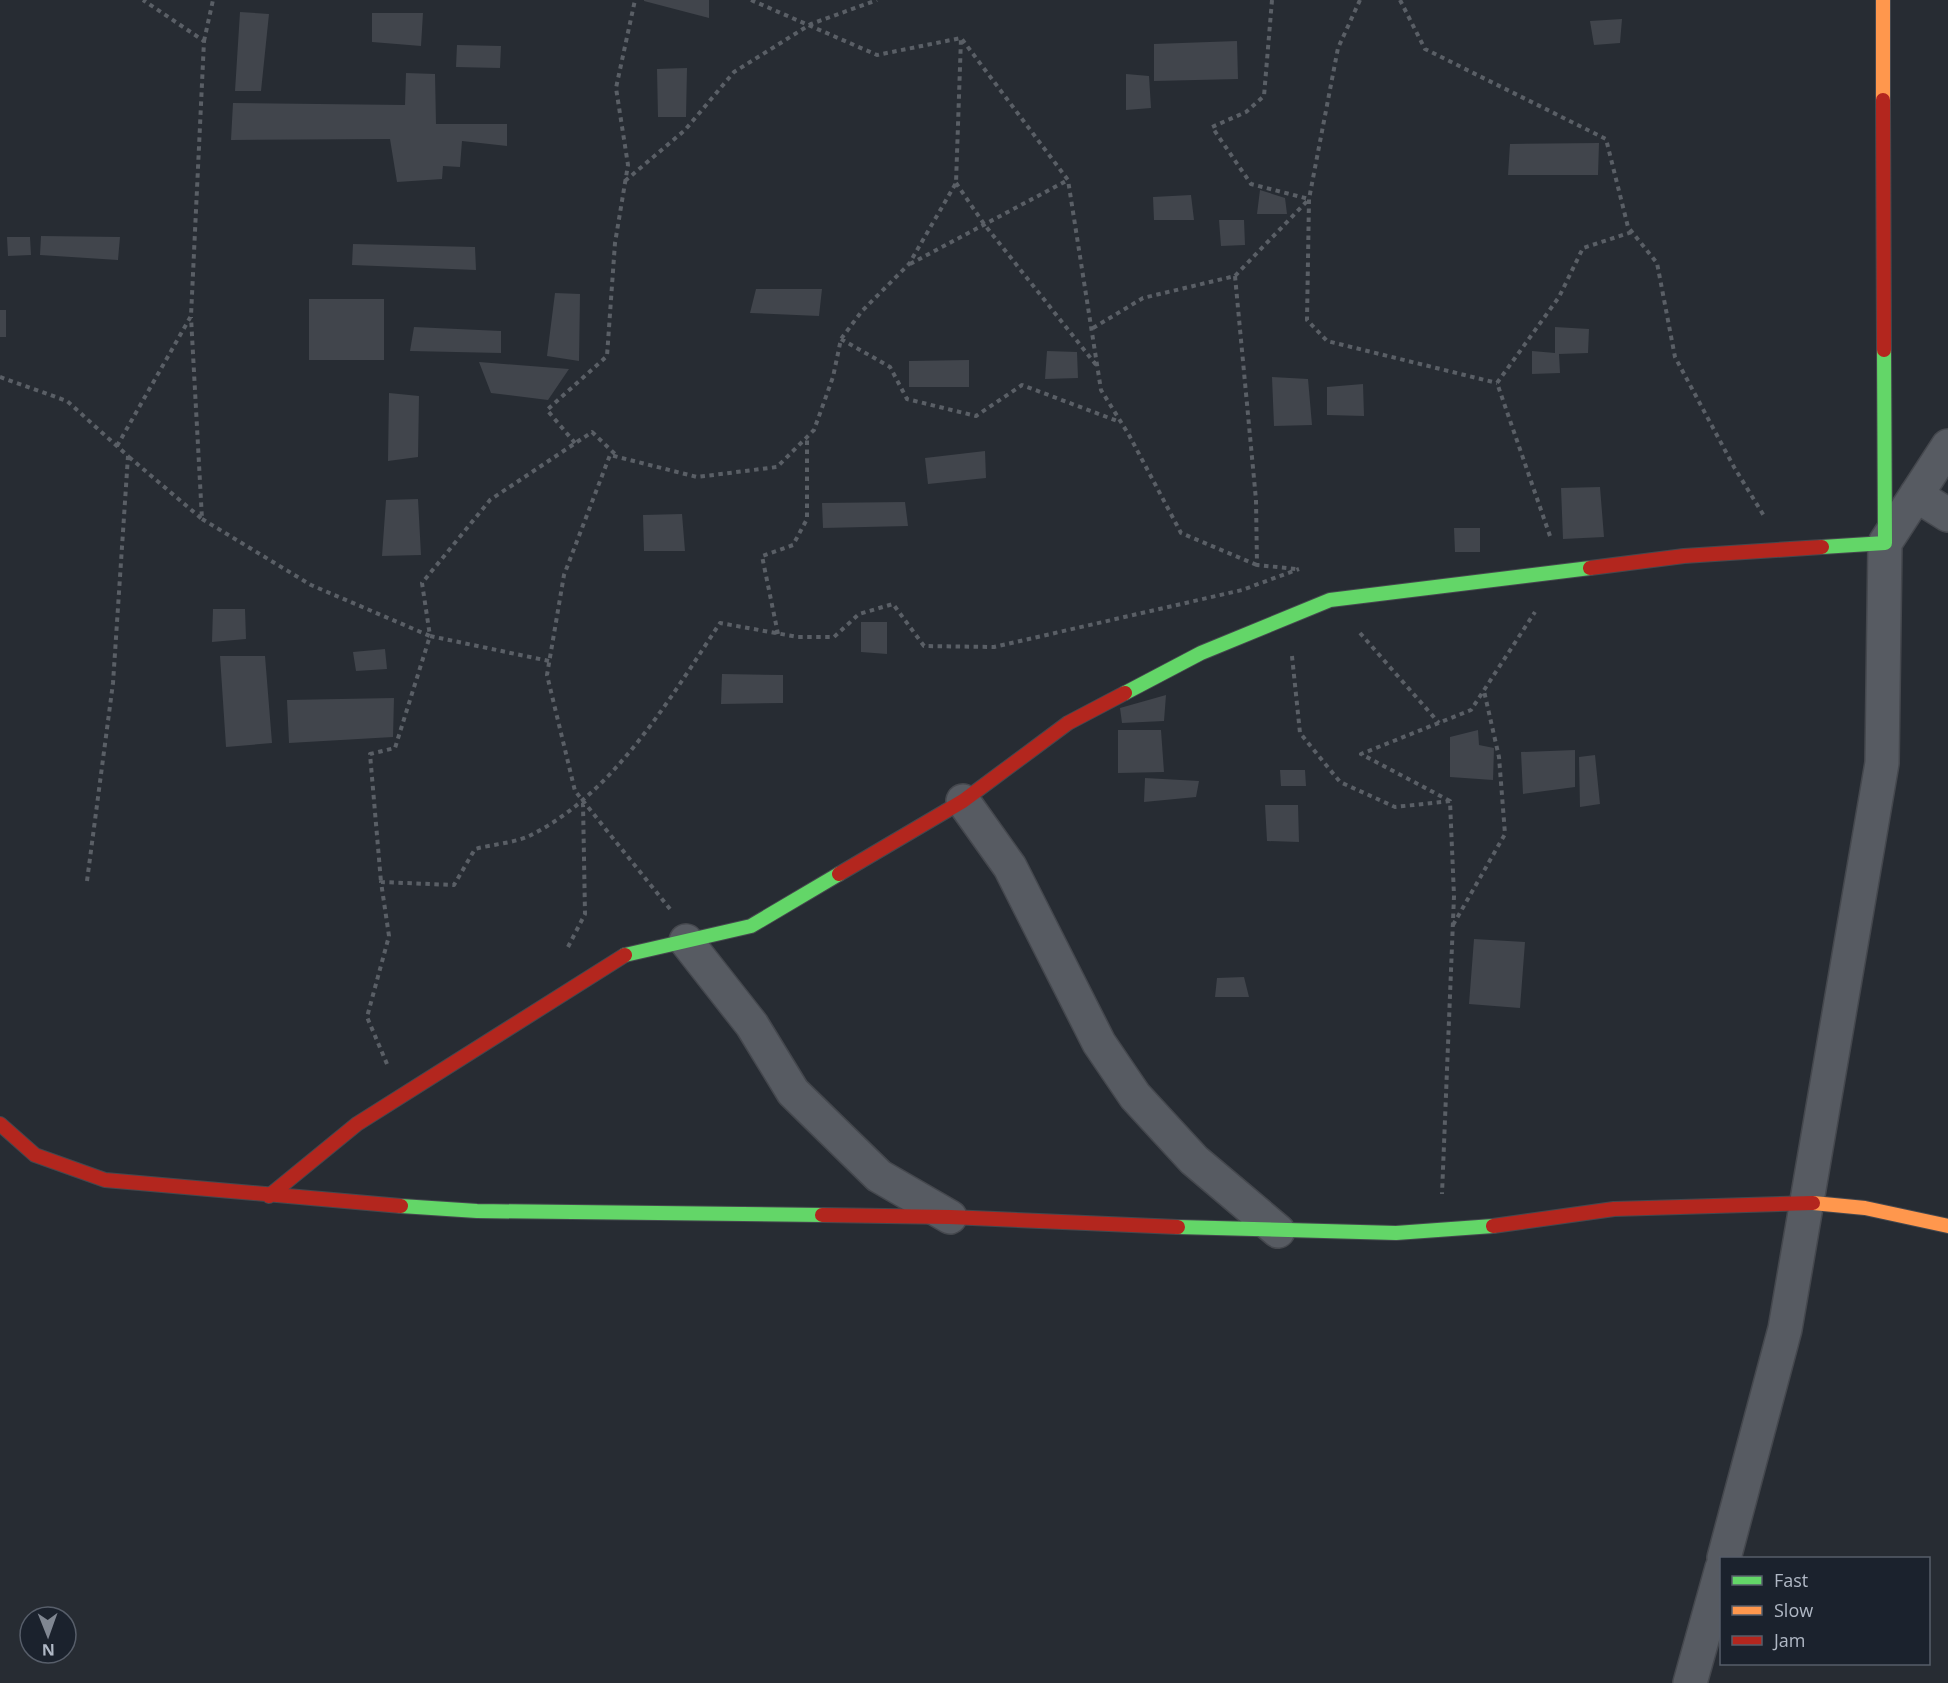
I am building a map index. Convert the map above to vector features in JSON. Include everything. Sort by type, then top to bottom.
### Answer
[{"type":"street","points":[[1724,1557],[1785,1329],[1882,763],[1885,543],[1883,0]]},
{"type":"street","points":[[1885,543],[1948,446]]},
{"type":"street","points":[[1916,495],[1948,515]]},
{"type":"street","points":[[269,1196],[357,1124],[625,956],[751,926],[963,801],[1068,723],[1201,653],[1330,600],[1684,556],[1885,543]]},
{"type":"street","points":[[963,801],[1010,867],[1099,1043],[1135,1096],[1194,1160],[1278,1231]]},
{"type":"street","points":[[690,940],[752,1025],[793,1092],[879,1176],[951,1217]]},
{"type":"street","points":[[0,1124],[35,1155],[105,1180],[269,1196],[477,1211],[951,1217],[1278,1231],[1396,1233],[1512,1225],[1614,1209],[1807,1202],[1865,1208],[1948,1226]]},
{"type":"street","points":[[1690,1683],[1720,1576]]},
{"type":"path","points":[[143,0],[204,41]]},
{"type":"path","points":[[202,519],[191,316],[204,41],[213,0]]},
{"type":"path","points":[[575,443],[547,410],[607,356],[615,243],[628,165],[616,88],[635,0]]},
{"type":"path","points":[[751,0],[811,24],[877,55],[961,38]]},
{"type":"path","points":[[625,182],[685,130],[734,72],[811,24],[877,0]]},
{"type":"path","points":[[1272,0],[1264,96],[1246,112],[1212,127],[1251,184],[1309,199]]},
{"type":"path","points":[[1360,0],[1338,48],[1309,199],[1307,320],[1327,341],[1497,383]]},
{"type":"path","points":[[1400,0],[1425,49],[1606,139],[1628,227],[1657,263],[1675,357],[1734,467],[1785,549]]},
{"type":"path","points":[[961,38],[1068,180],[1101,390],[1122,423],[1180,533],[1257,565],[1299,569]]},
{"type":"path","points":[[690,940],[575,791],[547,675],[564,575],[610,455],[697,477],[777,467],[814,430],[833,377],[841,339],[862,311],[909,264],[956,183],[961,38]]},
{"type":"path","points":[[909,264],[1068,180]]},
{"type":"path","points":[[956,183],[984,224],[1098,367]]},
{"type":"path","points":[[1092,328],[1143,298],[1235,276],[1309,199]]},
{"type":"path","points":[[1497,383],[1559,297],[1583,248],[1632,232]]},
{"type":"path","points":[[1235,276],[1256,500],[1257,565]]},
{"type":"path","points":[[117,446],[191,316]]},
{"type":"path","points":[[841,339],[890,367],[908,399],[976,416],[1022,385],[1122,423]]},
{"type":"path","points":[[0,377],[67,401],[202,519],[311,585],[429,636],[549,661]]},
{"type":"path","points":[[1450,801],[1361,754],[1471,710],[1561,571],[1497,383]]},
{"type":"path","points":[[401,1096],[367,1017],[389,936],[381,882],[370,754],[395,748],[429,636],[422,583],[490,500],[575,443],[592,432],[616,456]]},
{"type":"path","points":[[778,634],[762,556],[793,545],[807,519],[807,438]]},
{"type":"path","points":[[87,880],[113,683],[128,456]]},
{"type":"path","points":[[381,882],[454,885],[475,849],[532,835],[583,801],[652,725],[720,623],[798,637],[834,636],[859,614],[893,604],[924,646],[994,647],[1242,590],[1299,569]]},
{"type":"path","points":[[1299,569],[1288,617],[1300,734],[1340,782],[1395,807],[1450,801]]},
{"type":"path","points":[[1452,925],[1505,834],[1499,757],[1484,691]]},
{"type":"path","points":[[565,953],[585,914],[583,801]]},
{"type":"path","points":[[1440,1230],[1452,925],[1450,801]]},
{"type":"building","points":[[709,0],[709,18],[644,1]]},
{"type":"building","points":[[240,12],[269,14],[261,91],[235,91]]},
{"type":"building","points":[[372,13],[423,13],[421,46],[372,42]]},
{"type":"building","points":[[1622,19],[1620,43],[1594,45],[1590,21]]},
{"type":"building","points":[[1237,41],[1238,79],[1154,81],[1154,44]]},
{"type":"building","points":[[457,45],[501,46],[500,68],[456,67]]},
{"type":"building","points":[[687,68],[686,117],[658,117],[657,69]]},
{"type":"building","points":[[406,73],[435,74],[436,124],[507,124],[507,146],[462,141],[460,167],[443,166],[442,179],[397,182],[390,139],[231,140],[233,103],[405,105]]},
{"type":"building","points":[[1126,74],[1149,76],[1151,108],[1126,110]]},
{"type":"building","points":[[1599,143],[1598,175],[1508,175],[1510,144]]},
{"type":"building","points":[[1260,190],[1285,198],[1287,214],[1257,214]]},
{"type":"building","points":[[1191,195],[1194,220],[1154,220],[1153,197]]},
{"type":"building","points":[[1219,220],[1244,220],[1245,245],[1221,246]]},
{"type":"building","points":[[41,236],[120,237],[118,260],[40,255]]},
{"type":"building","points":[[7,237],[30,237],[31,255],[8,256]]},
{"type":"building","points":[[353,244],[475,247],[476,270],[352,265]]},
{"type":"building","points":[[756,289],[822,289],[819,316],[750,313]]},
{"type":"building","points":[[555,293],[580,294],[579,361],[547,356]]},
{"type":"building","points":[[309,299],[384,299],[384,360],[309,360]]},
{"type":"building","points":[[0,310],[6,310],[6,337],[0,337]]},
{"type":"building","points":[[414,327],[501,331],[501,353],[410,351]]},
{"type":"building","points":[[1555,327],[1589,329],[1588,353],[1559,354],[1560,373],[1532,374],[1532,351],[1555,353]]},
{"type":"building","points":[[1047,351],[1077,352],[1078,378],[1045,379]]},
{"type":"building","points":[[969,360],[969,387],[909,387],[909,361]]},
{"type":"building","points":[[479,362],[569,369],[548,400],[491,393]]},
{"type":"building","points":[[1272,377],[1308,379],[1312,425],[1274,426]]},
{"type":"building","points":[[1363,384],[1364,416],[1327,415],[1327,387]]},
{"type":"building","points":[[389,393],[419,396],[418,457],[388,461]]},
{"type":"building","points":[[985,451],[986,478],[928,484],[925,458]]},
{"type":"building","points":[[1600,487],[1604,537],[1563,539],[1561,488]]},
{"type":"building","points":[[418,499],[421,555],[382,556],[386,500]]},
{"type":"building","points":[[905,502],[908,526],[823,528],[822,503]]},
{"type":"building","points":[[682,514],[685,551],[644,551],[643,515]]},
{"type":"building","points":[[1454,528],[1480,528],[1480,552],[1455,552]]},
{"type":"building","points":[[213,609],[245,609],[246,639],[212,642]]},
{"type":"building","points":[[861,622],[887,622],[887,654],[861,652]]},
{"type":"building","points":[[385,649],[387,669],[356,671],[353,652]]},
{"type":"building","points":[[220,656],[265,656],[272,743],[226,747]]},
{"type":"building","points":[[722,674],[783,675],[783,703],[721,704]]},
{"type":"building","points":[[1166,695],[1164,721],[1122,723],[1120,708]]},
{"type":"building","points":[[394,698],[393,737],[289,743],[287,700]]},
{"type":"building","points":[[1118,730],[1161,730],[1164,772],[1118,773]]},
{"type":"building","points":[[1478,730],[1479,745],[1494,748],[1493,780],[1450,777],[1450,737]]},
{"type":"building","points":[[1575,750],[1575,787],[1523,794],[1521,752]]},
{"type":"building","points":[[1595,755],[1600,804],[1580,807],[1579,757]]},
{"type":"building","points":[[1280,770],[1305,770],[1306,786],[1281,786]]},
{"type":"building","points":[[1145,778],[1199,781],[1196,797],[1144,802]]},
{"type":"building","points":[[1265,805],[1298,805],[1299,842],[1267,841]]},
{"type":"building","points":[[1474,939],[1525,942],[1520,1008],[1469,1004]]},
{"type":"building","points":[[1244,977],[1249,997],[1215,997],[1217,978]]},
{"type":"traffic: fast","points":[[1822,547],[1885,543],[1884,350]]},
{"type":"traffic: fast","points":[[1125,693],[1201,653],[1330,600],[1590,568]]},
{"type":"traffic: fast","points":[[625,955],[751,926],[839,874]]},
{"type":"traffic: fast","points":[[401,1206],[477,1211],[822,1215]]},
{"type":"traffic: fast","points":[[1178,1227],[1396,1233],[1493,1226]]},
{"type":"traffic: slow","points":[[1883,0],[1883,100]]},
{"type":"traffic: slow","points":[[1813,1203],[1865,1208],[1948,1226]]},
{"type":"traffic: jam","points":[[1883,100],[1884,350]]},
{"type":"traffic: jam","points":[[1590,568],[1684,556],[1822,547]]},
{"type":"traffic: jam","points":[[839,874],[963,801],[1068,723],[1125,693]]},
{"type":"traffic: jam","points":[[269,1196],[357,1124],[625,955]]},
{"type":"traffic: jam","points":[[0,1124],[35,1155],[105,1180],[401,1206]]},
{"type":"traffic: jam","points":[[1493,1226],[1614,1209],[1813,1203]]},
{"type":"traffic: jam","points":[[822,1215],[950,1217],[1178,1227]]}]
